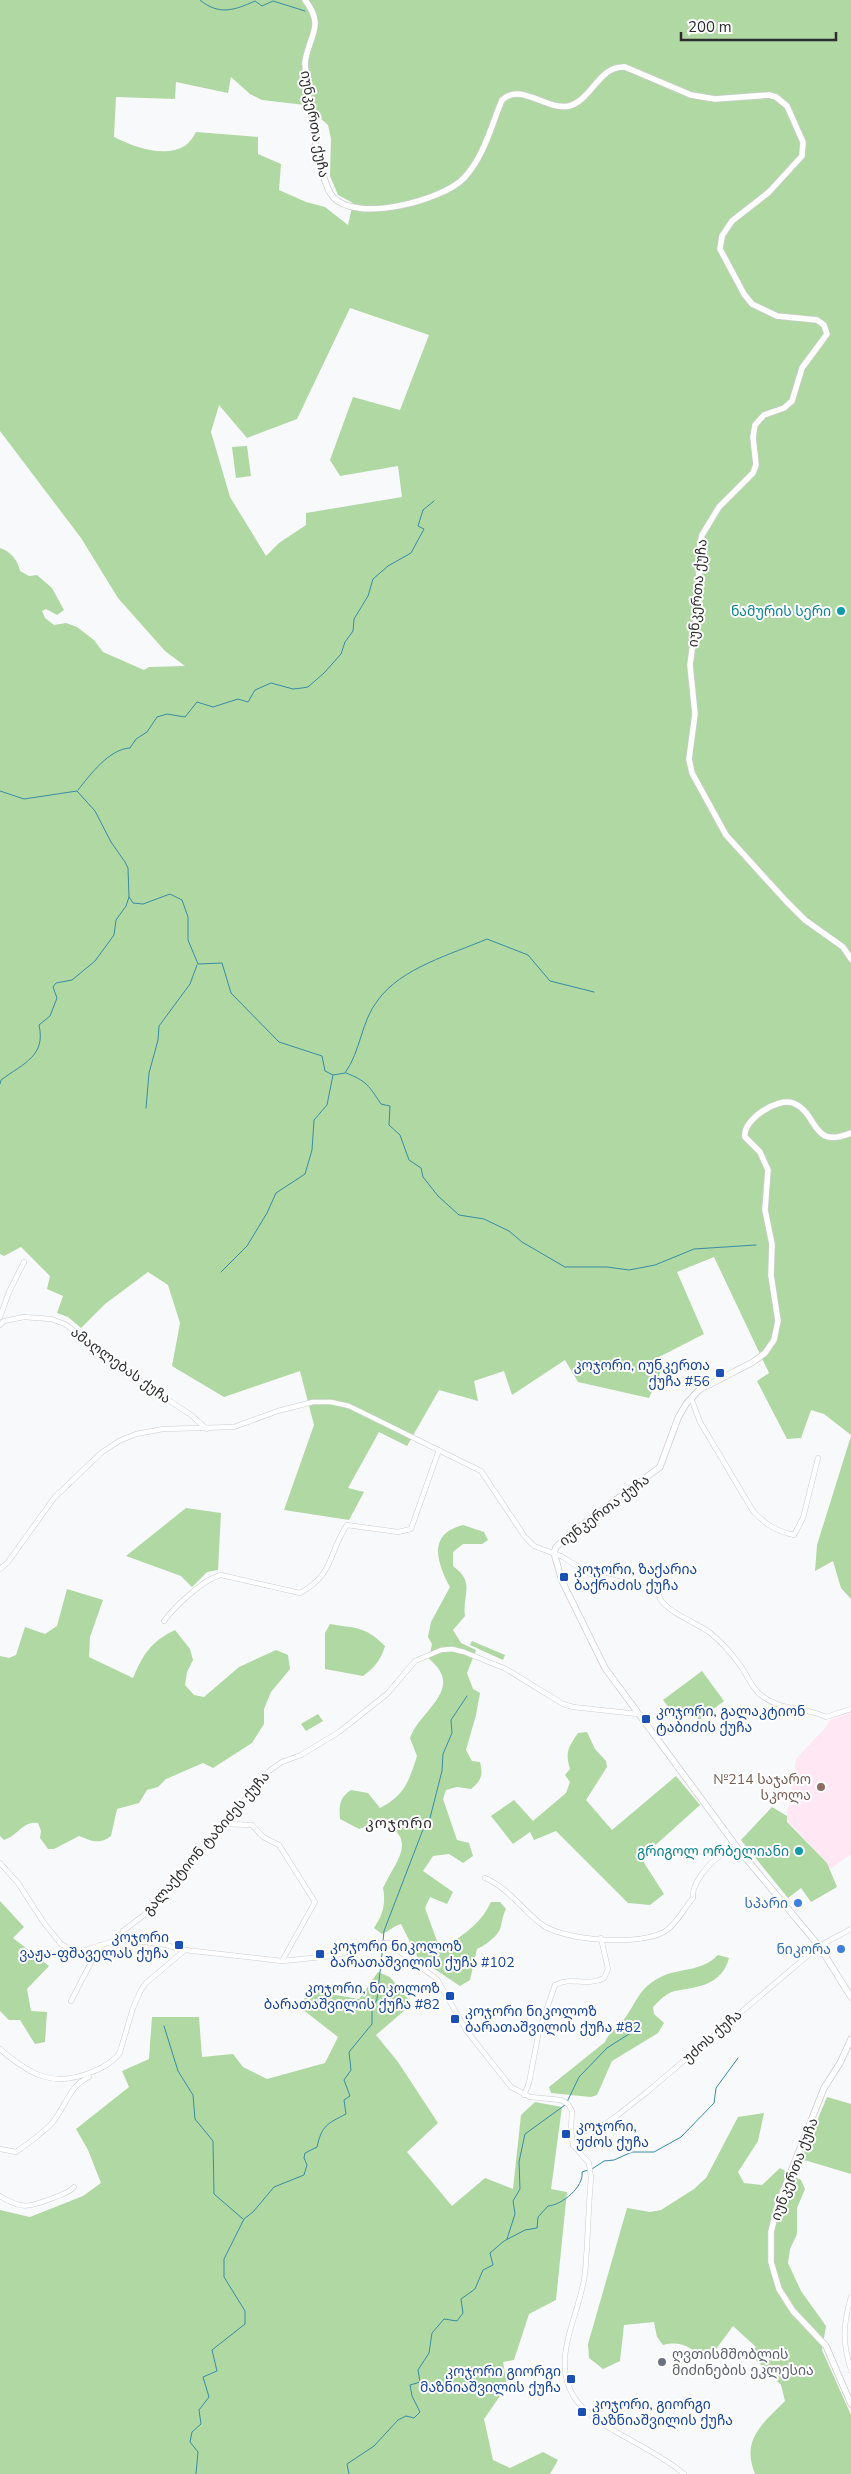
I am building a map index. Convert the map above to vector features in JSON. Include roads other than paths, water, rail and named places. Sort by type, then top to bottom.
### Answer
[{"type":"main road","name":"იუნკერთა ქუჩა","points":[[306,0],[316,20],[315,31],[307,50],[305,63],[321,170],[332,196],[350,207],[359,209],[383,207],[443,194],[463,179],[476,162],[502,100],[507,96],[519,94],[554,105],[571,105],[581,100],[613,68],[625,67],[668,86],[704,98],[769,95],[782,102],[792,113],[803,142],[802,156],[769,192],[732,222],[722,236],[720,249],[744,294],[752,304],[777,316],[817,320],[824,325],[827,334],[802,368],[792,401],[784,408],[764,415],[755,425],[753,438],[756,465],[753,473],[719,506],[702,535],[699,550],[699,598],[690,665],[695,714],[689,759],[692,773],[700,791],[726,835],[792,907],[811,925],[843,947],[851,959]]},
{"type":"main road","name":"იუნკერთა ქუჩა","points":[[851,1133],[836,1138],[825,1136],[814,1127],[798,1106],[789,1102],[783,1102],[761,1113],[745,1127],[744,1137],[760,1152],[768,1170],[764,1210],[772,1244],[770,1275],[778,1328],[770,1347],[760,1358],[706,1385],[691,1398],[678,1418],[660,1467],[570,1534],[556,1547],[554,1553],[562,1581],[597,1653],[638,1714],[739,1850],[819,1946],[851,1997]]},
{"type":"main road","name":"იუნკერთა ქუჩა","points":[[851,2039],[840,2063],[824,2088],[778,2204],[771,2232],[771,2262],[779,2289],[793,2311],[826,2346],[851,2404]]},
{"type":"street","points":[[0,1317],[9,1292],[24,1262]]},
{"type":"street","name":"ამაღლებას ქუჩა","points":[[0,1324],[14,1318],[24,1317],[51,1319],[65,1324],[132,1376],[191,1415],[207,1429]]},
{"type":"street","points":[[691,1398],[700,1422],[753,1511],[778,1532],[794,1535],[803,1518],[818,1458]]},
{"type":"street","points":[[0,1569],[8,1562],[54,1498],[102,1453],[119,1441],[136,1434],[164,1429],[234,1427],[278,1411],[313,1402],[331,1402],[349,1406],[377,1418],[485,1474],[525,1538],[534,1546],[554,1553],[590,1574],[658,1591],[661,1601],[667,1607],[696,1622],[722,1643],[743,1669],[756,1692],[781,1707],[815,1712],[826,1717],[851,1708]]},
{"type":"street","points":[[164,1621],[170,1613],[212,1577],[222,1575],[300,1593],[317,1583],[323,1576],[347,1525],[398,1532],[411,1529],[439,1450]]},
{"type":"street","name":"გალაქტიონ ტაბიძეს ქუჩა","points":[[120,1939],[124,1931],[144,1915],[273,1768],[302,1755],[339,1732],[387,1694],[416,1661],[432,1653],[452,1649],[464,1652],[506,1669],[563,1704],[573,1707],[638,1714]]},
{"type":"street","points":[[224,1824],[252,1825],[263,1837],[279,1845],[315,1902],[282,1961]]},
{"type":"street","points":[[485,1878],[497,1885],[548,1928],[570,1934],[638,1940],[650,1938],[668,1929],[694,1898],[692,1893],[696,1884],[709,1866],[721,1855],[739,1850]]},
{"type":"street","points":[[0,1862],[61,1944],[72,1950],[83,1951],[120,1939],[161,1944],[185,1950],[282,1961],[332,1956],[378,1943],[388,1943],[437,1980],[466,2030],[511,2087],[524,2095],[561,2100],[570,2106],[573,2145],[589,2163],[592,2178],[585,2274],[565,2348],[568,2381],[575,2396],[588,2412],[659,2455],[684,2474]]},
{"type":"street","name":"უძოს ქუჩა","points":[[573,2145],[614,2118],[647,2092],[819,1946],[851,1929]]},
{"type":"street","points":[[524,2095],[529,2083],[539,2031],[555,1985],[571,1980],[591,1983],[604,1978],[608,1969],[601,1938]]},
{"type":"street","points":[[71,2001],[100,1945]]},
{"type":"street","points":[[0,2149],[16,2152],[35,2140],[53,2122],[76,2084],[112,2061],[120,2052],[136,1998],[146,1983],[185,1950]]},
{"type":"street","points":[[0,2049],[27,2070],[58,2080],[70,2080],[98,2070]]},
{"type":"street","points":[[0,2196],[12,2203],[31,2207],[68,2193],[74,2187]]},
{"type":"street","points":[[851,2297],[843,2326],[844,2345],[851,2370]]},
{"type":"waterway","points":[[200,0],[220,10],[234,9],[255,1],[262,6],[273,1],[305,11]]},
{"type":"waterway","points":[[78,790],[94,770],[107,758],[122,749],[130,748],[136,739],[147,732],[157,717],[167,714],[185,717],[197,702],[213,707],[238,699],[248,702],[255,690],[271,683],[293,689],[308,687],[341,654],[345,642],[353,631],[354,619],[368,596],[373,579],[388,566],[411,553],[424,529],[418,526],[423,510],[434,501]]},
{"type":"waterway","points":[[0,791],[24,799],[77,791],[95,811],[111,842],[125,862],[128,868],[129,897],[133,903],[143,904],[170,894],[182,900],[188,917],[188,940],[198,964],[222,963],[231,993],[279,1042],[322,1056],[325,1071],[333,1075],[345,1073],[355,1055],[372,1008],[388,989],[400,979],[428,963],[487,939],[528,955],[550,981],[594,992]]},
{"type":"waterway","points":[[0,1084],[1,1080],[25,1063],[36,1052],[40,1036],[39,1025],[50,1016],[57,998],[53,987],[56,983],[72,980],[95,961],[114,935],[116,920],[126,906],[129,897]]},
{"type":"waterway","points":[[146,1108],[149,1073],[158,1040],[159,1026],[190,984],[197,965]]},
{"type":"waterway","points":[[346,1073],[367,1085],[381,1104],[390,1106],[389,1125],[400,1135],[409,1160],[421,1168],[423,1177],[438,1196],[459,1215],[484,1219],[509,1231],[522,1242],[565,1267],[607,1267],[629,1270],[655,1265],[694,1249],[756,1245]]},
{"type":"waterway","points":[[221,1272],[247,1246],[267,1213],[276,1193],[305,1174],[312,1150],[314,1120],[327,1105],[333,1075]]},
{"type":"waterway","points":[[383,1941],[384,1931],[422,1832],[430,1818],[442,1771],[443,1754],[452,1733],[451,1720],[467,1696]]},
{"type":"waterway","points":[[196,2474],[198,2452],[190,2442],[192,2432],[201,2424],[199,2410],[209,2397],[203,2377],[217,2371],[212,2350],[245,2324],[245,2311],[224,2277],[224,2259],[244,2219],[253,2212],[274,2187],[304,2175],[307,2165],[304,2158],[305,2153],[317,2147],[326,2126],[346,2114],[344,2100],[350,2096],[344,2080],[351,2070],[349,2052],[372,2024],[372,2011],[377,1999],[383,1945]]},
{"type":"waterway","points":[[567,2102],[579,2077],[607,2048],[629,2034],[641,2021]]},
{"type":"waterway","points":[[164,2026],[178,2071],[193,2095],[195,2119],[213,2141],[214,2194],[243,2219]]},
{"type":"waterway","points":[[592,2169],[604,2161],[614,2160],[632,2152],[654,2152],[681,2137],[714,2103],[716,2088],[738,2058]]},
{"type":"waterway","points":[[507,2239],[515,2214],[513,2201],[520,2189],[519,2162],[525,2134],[565,2105]]},
{"type":"waterway","points":[[349,2474],[347,2464],[374,2446],[398,2420],[406,2416],[414,2418],[420,2412],[412,2396],[410,2385],[420,2382],[418,2370],[429,2353],[432,2333],[444,2319],[457,2321],[463,2313],[461,2299],[475,2289],[483,2270],[493,2265],[490,2253],[504,2241],[525,2230],[537,2228],[538,2217],[548,2206],[560,2202],[571,2194],[580,2184],[582,2172],[588,2170]]},
{"type":"place","name":"ნამურის სერი","points":[[841,611]]},
{"type":"place","name":"კოჯორი, იუნკერთა ქუჩა #56","points":[[720,1373]]},
{"type":"place","name":"კოჯორი, ზაქარია ბაქრაძის ქუჩა","points":[[564,1577]]},
{"type":"place","name":"კოჯორი, გალაკტიონ ტაბიძის ქუჩა","points":[[646,1719]]},
{"type":"place","name":"№214 საჯარო სკოლა","points":[[821,1787]]},
{"type":"place","name":"გრიგოლ ორბელიანი","points":[[799,1851]]},
{"type":"place","name":"სპარი","points":[[798,1903]]},
{"type":"place","name":"კოჯორი ვაჟა-ფშაველას ქუჩა","points":[[179,1945]]},
{"type":"place","name":"ნიკორა","points":[[841,1949]]},
{"type":"place","name":"კოჯორი ნიკოლოზ ბარათაშვილის ქუჩა #102","points":[[320,1954]]},
{"type":"place","name":"კოჯორი, ნიკოლოზ ბარათაშვილის ქუჩა #82","points":[[450,1996]]},
{"type":"place","name":"კოჯორი ნიკოლოზ ბარათაშვილის ქუჩა #82","points":[[455,2019]]},
{"type":"place","name":"კოჯორი, უძოს ქუჩა","points":[[566,2134]]},
{"type":"place","name":"ღვთისმშობლის მიძინების ეკლესია","points":[[662,2362]]},
{"type":"place","name":"კოჯორი გიორგი მაზნიაშვილის ქუჩა","points":[[571,2379]]},
{"type":"place","name":"კოჯორი, გიორგი მაზნიაშვილის ქუჩა","points":[[582,2412]]},
{"type":"district","name":"კოჯორი","points":[[399,1823]]}]
